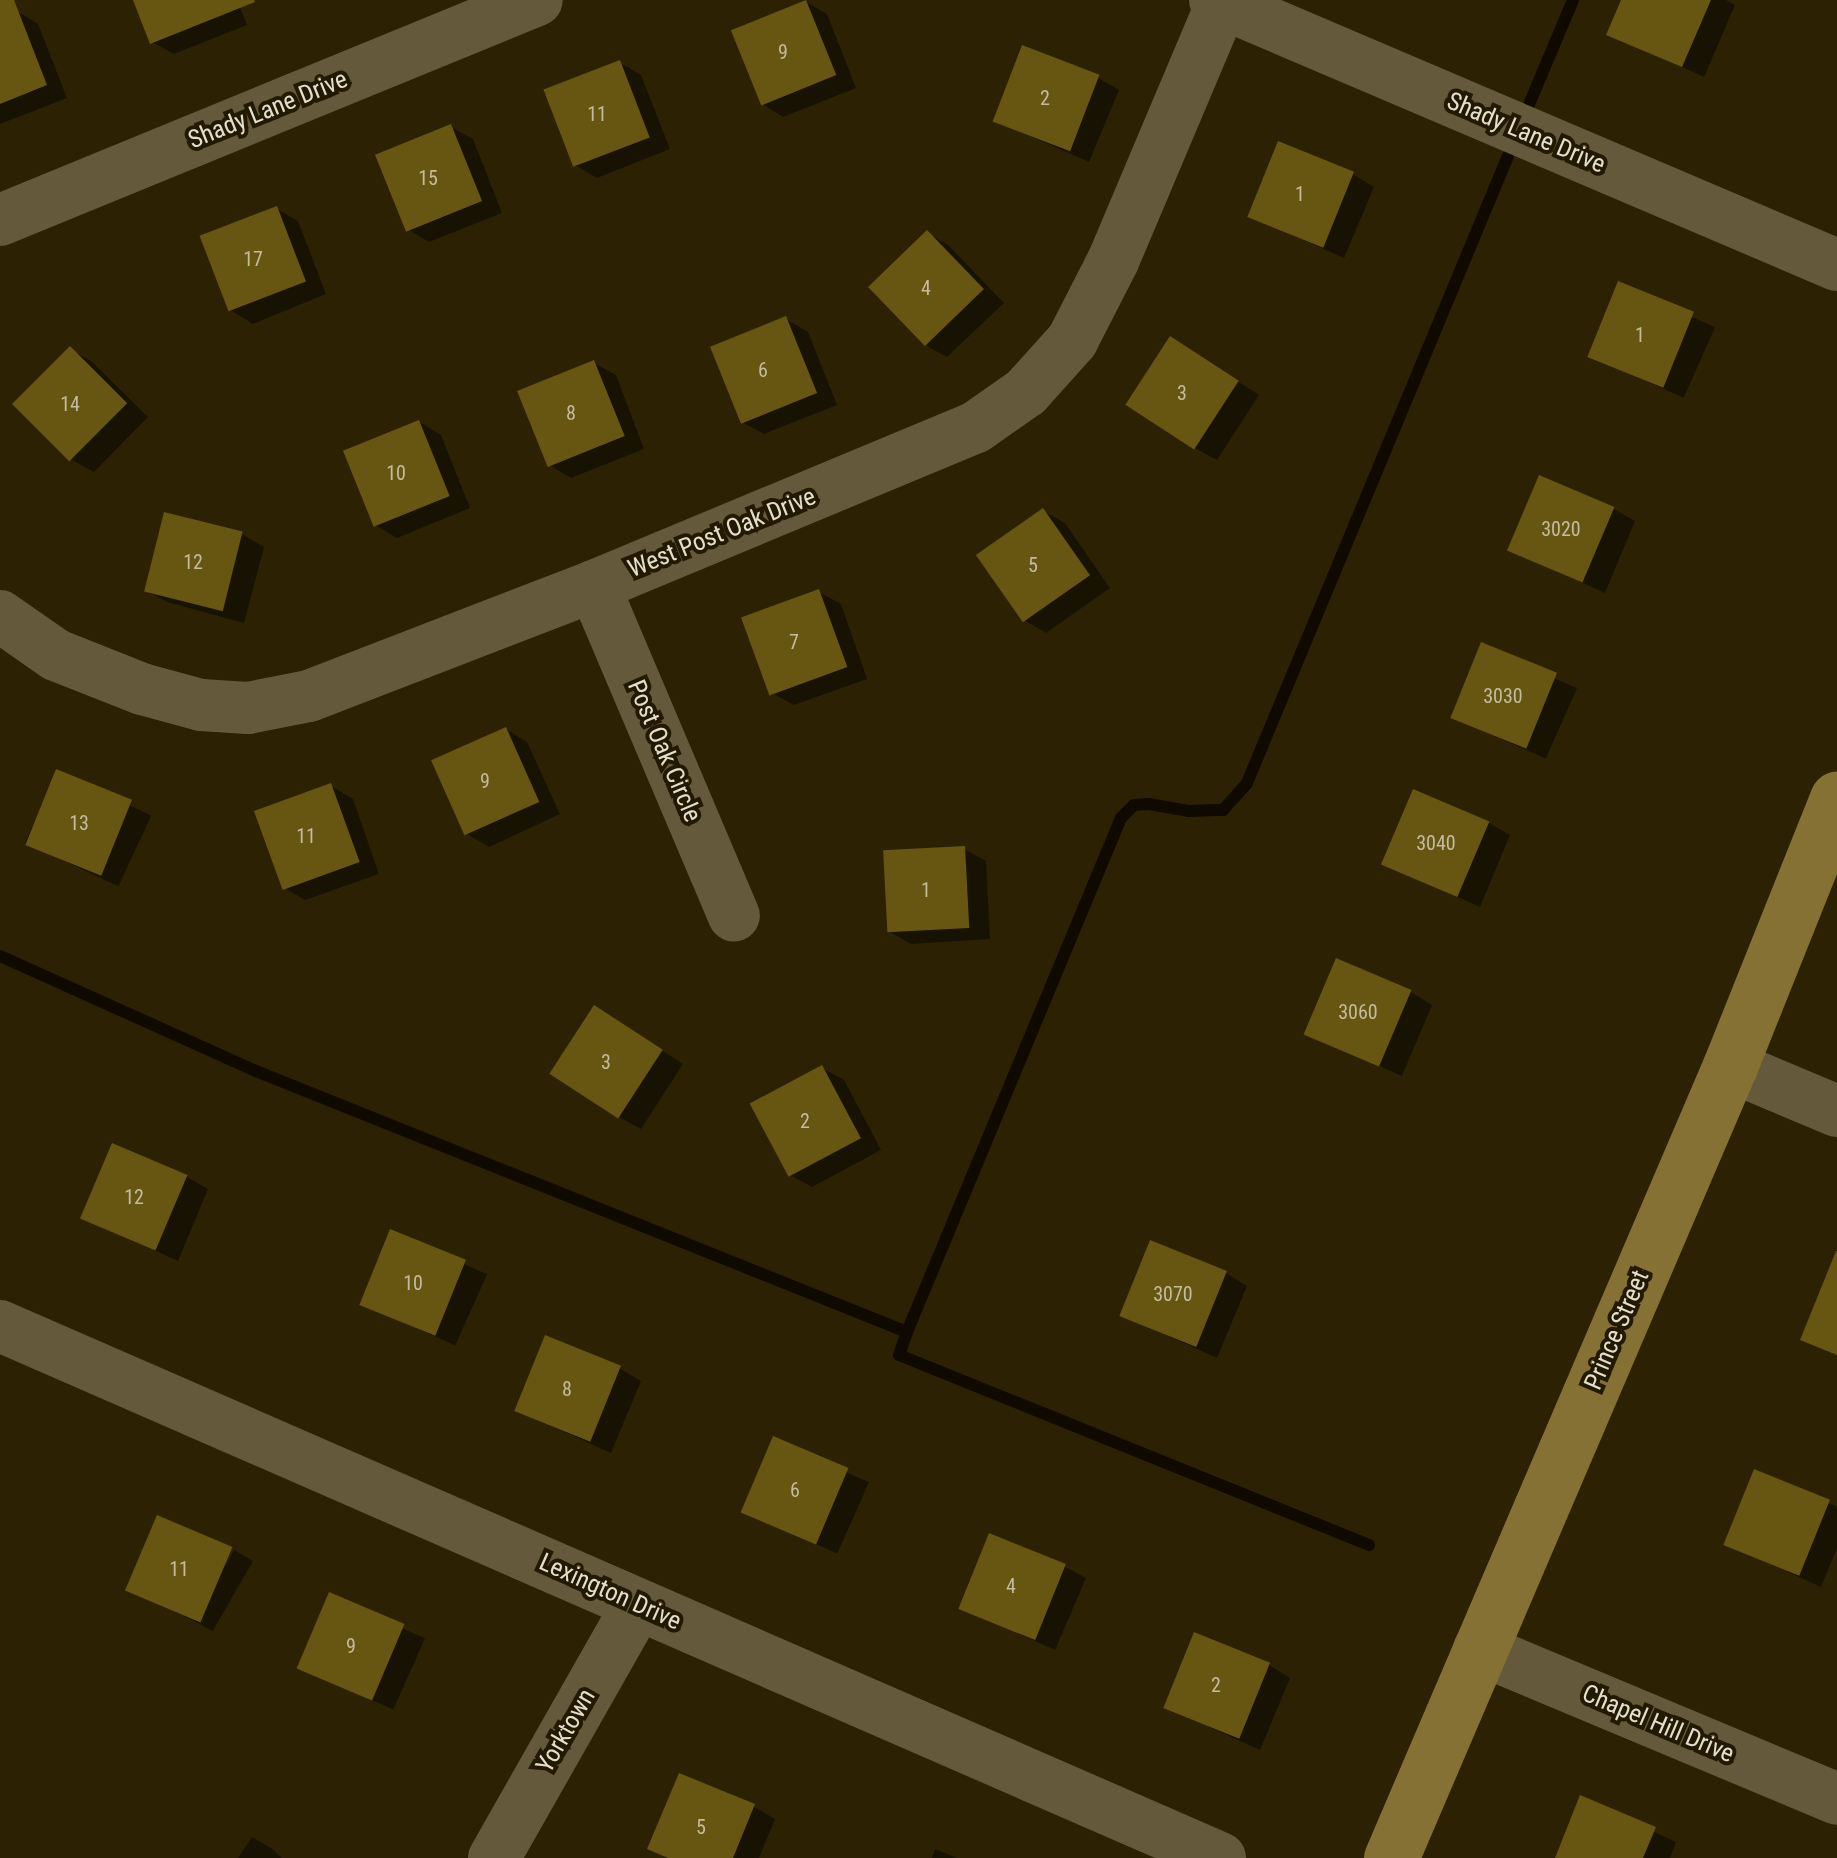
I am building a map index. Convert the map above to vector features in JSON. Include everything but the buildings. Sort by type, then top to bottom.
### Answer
[{"type":"main road","name":"Prince Street","points":[[1391,1858],[1730,1066],[1837,799]]},
{"type":"street","name":"Shady Lane Drive","points":[[0,220],[537,0]]},
{"type":"street","name":"Shady Lane Drive","points":[[1220,1],[1837,266]]},
{"type":"street","name":"West Post Oak Drive","points":[[0,616],[56,654],[142,689],[201,705],[248,708],[309,696],[594,586],[976,427],[1026,392],[1072,340],[1113,261],[1220,1]]},
{"type":"street","name":"Post Oak Circle","points":[[594,586],[734,916]]},
{"type":"street","points":[[1730,1066],[1837,1111]]},
{"type":"street","name":"Lexington Drive","points":[[0,1326],[1220,1858]]},
{"type":"street","name":"Yorktown","points":[[494,1858],[638,1605]]},
{"type":"street","name":"Chapel Hill Drive","points":[[1480,1649],[1837,1799]]},
{"type":"waterway","points":[[1528,107],[1573,0]]},
{"type":"waterway","points":[[907,1332],[1121,818],[1134,805],[1223,810],[1247,783],[1508,156]]},
{"type":"waterway","points":[[0,956],[256,1071],[907,1332],[899,1355],[1369,1545]]}]
